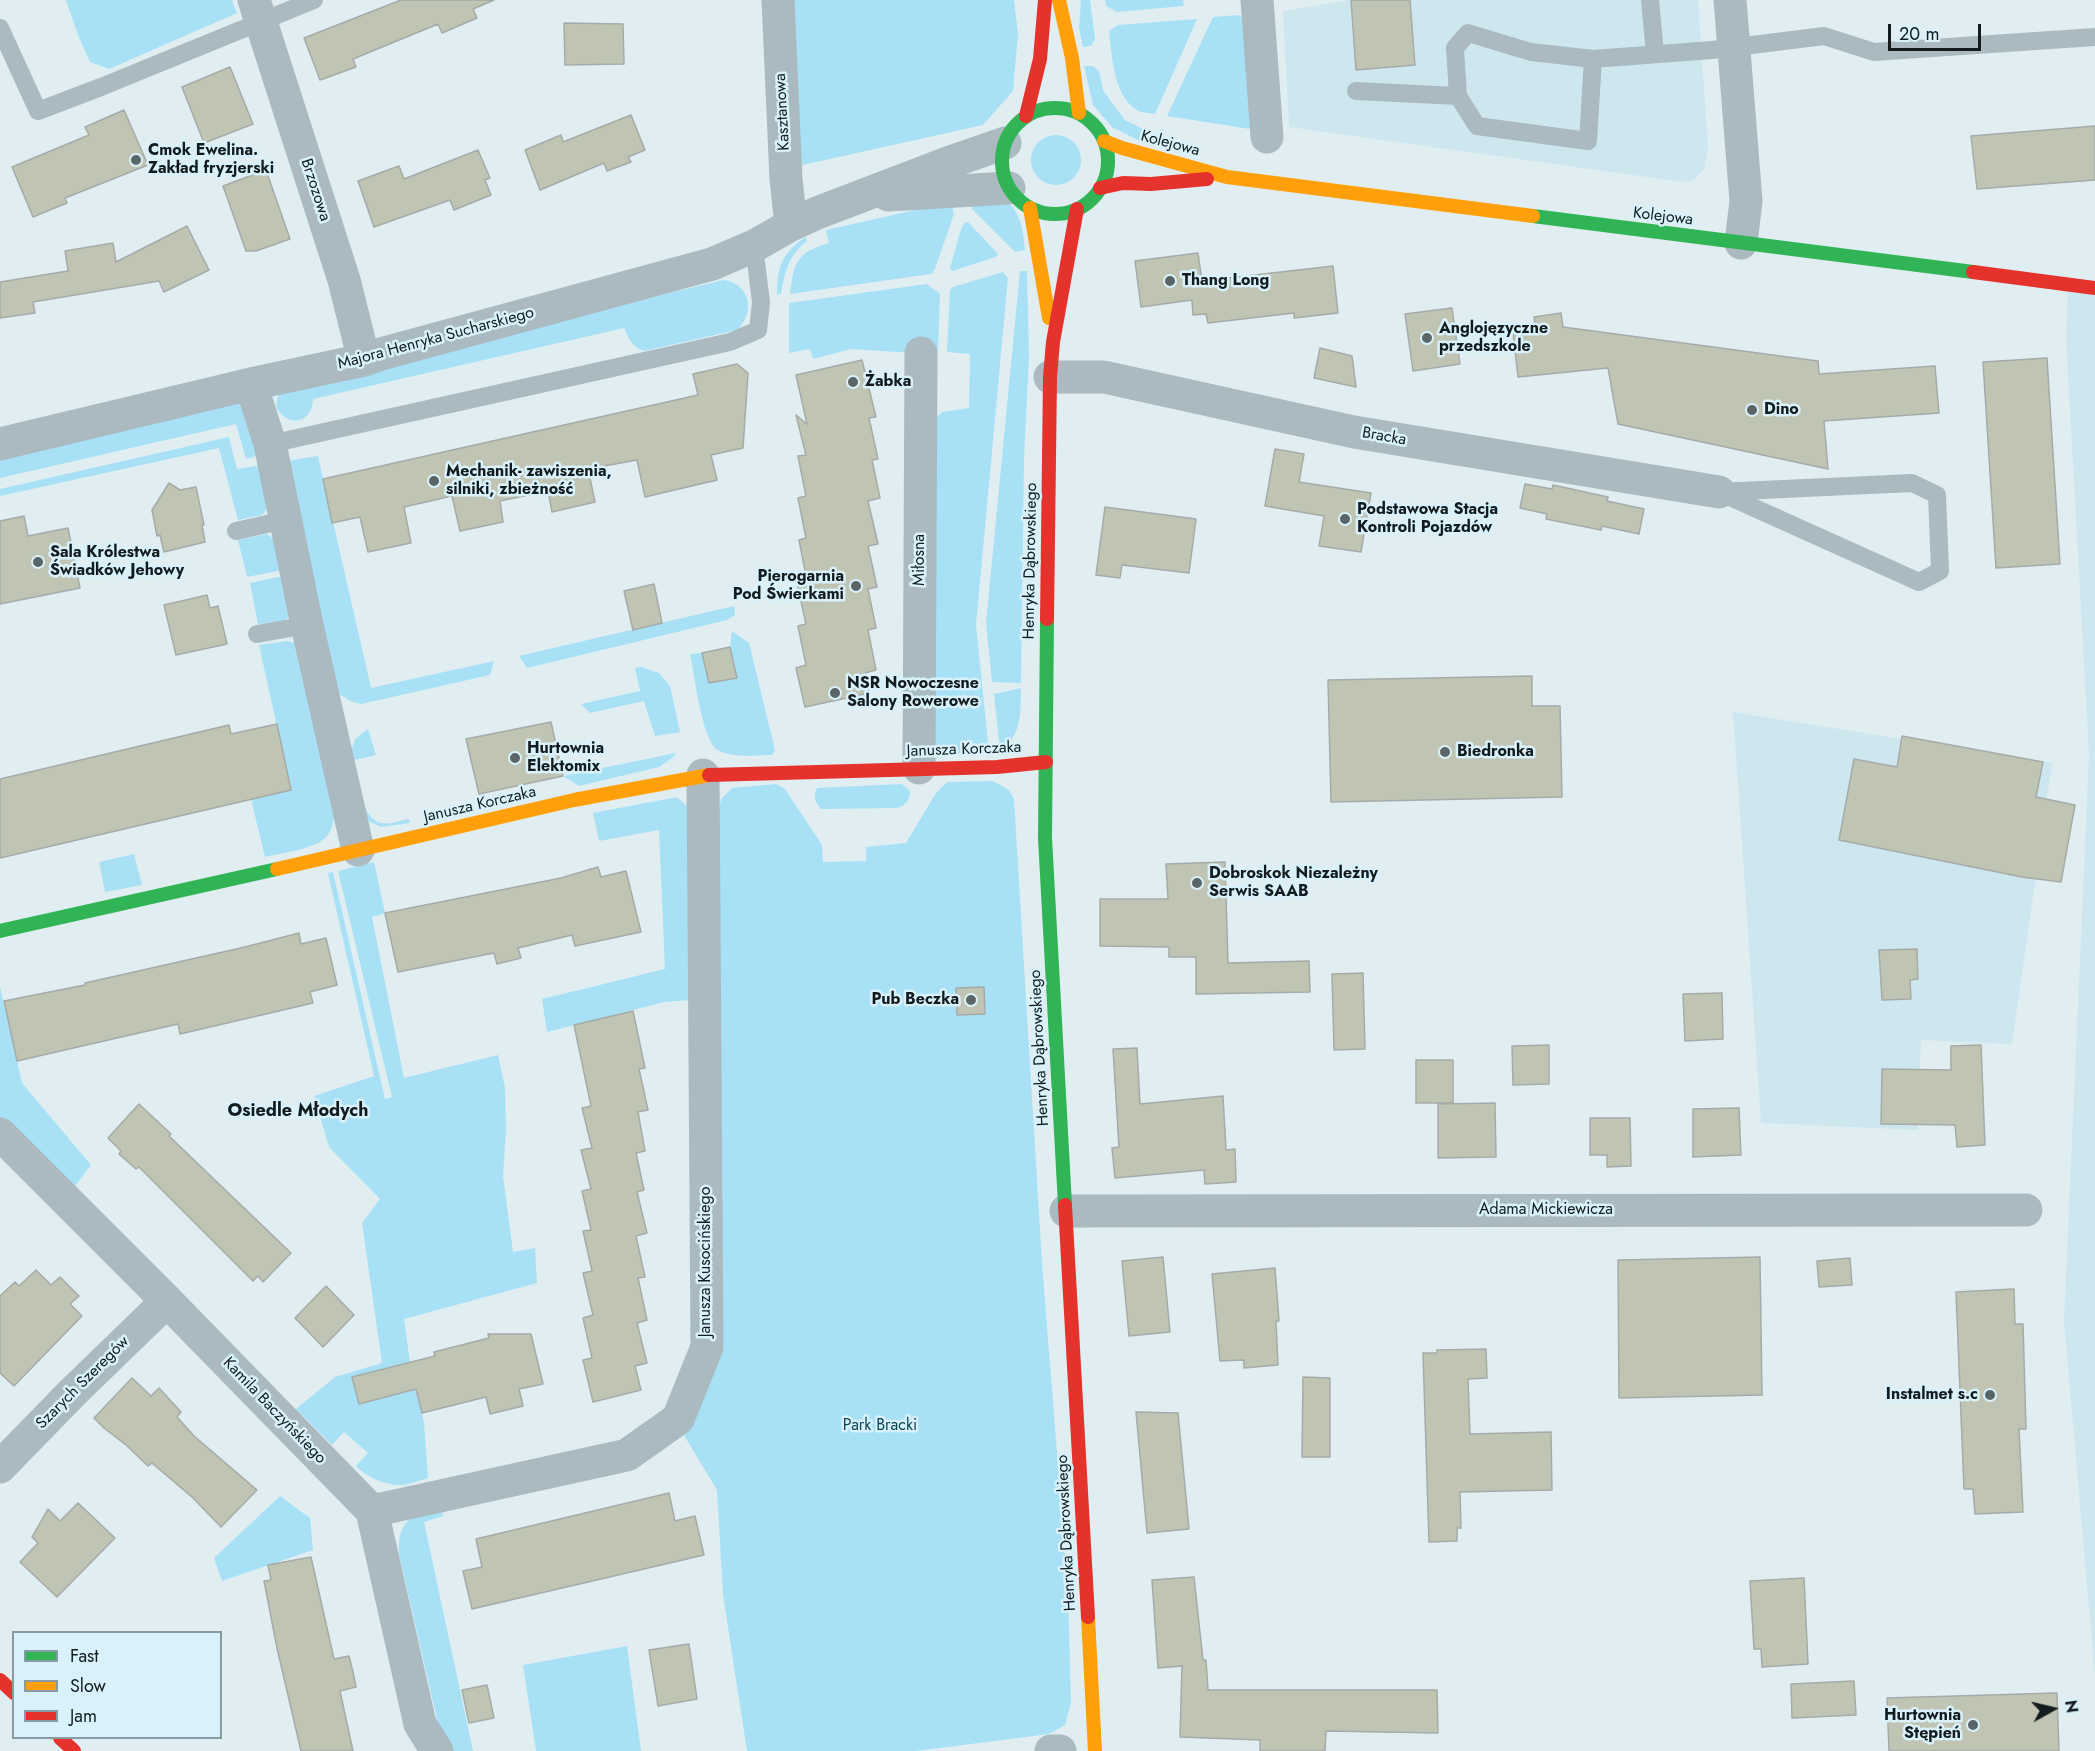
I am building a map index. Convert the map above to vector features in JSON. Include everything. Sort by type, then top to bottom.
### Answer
[{"type":"street","name":"Kasztanowa","points":[[778,0],[786,178],[791,225]]},
{"type":"street","points":[[1026,116],[1040,59],[1045,0]]},
{"type":"street","points":[[1059,0],[1072,58],[1079,113]]},
{"type":"street","points":[[1257,0],[1267,137]]},
{"type":"street","points":[[1730,0],[1746,201],[1741,243]]},
{"type":"street","name":"Brzozowa","points":[[258,10],[344,280],[364,360]]},
{"type":"street","points":[[1061,108],[1079,113],[1098,130],[1104,141],[1108,157],[1107,173],[1100,188],[1090,200],[1077,209],[1062,213],[1046,213],[1020,198],[1003,174],[1002,159],[1005,144],[1013,128],[1026,116],[1043,109],[1061,108]]},
{"type":"street","name":"Kolejowa","points":[[1104,141],[1227,177],[2095,288]]},
{"type":"street","name":"Majora Henryka Sucharskiego","points":[[0,444],[251,384],[364,360],[712,264],[754,246],[791,225],[859,196],[1005,144]]},
{"type":"street","name":"Kolejowa","points":[[1100,188],[1123,183],[1151,184],[1227,177]]},
{"type":"street","name":"Majora Henryka Sucharskiego","points":[[859,196],[1020,198]]},
{"type":"street","name":"Henryka Dąbrowskiego","points":[[1020,198],[1040,259],[1053,342]]},
{"type":"street","name":"Henryka Dąbrowskiego","points":[[1077,209],[1053,342],[1050,377],[1045,838],[1095,1751]]},
{"type":"street","name":"Miłosna","points":[[919,768],[921,353]]},
{"type":"street","name":"Bracka","points":[[1050,377],[1104,377],[1354,432],[1719,492]]},
{"type":"street","points":[[251,384],[270,444],[307,624],[358,850]]},
{"type":"street","name":"Janusza Korczaka","points":[[0,931],[574,800],[703,775],[997,767],[1046,762]]},
{"type":"street","name":"Janusza Kusocińskiego","points":[[372,1512],[627,1455],[678,1419],[707,1347],[703,775]]},
{"type":"street","name":"Kamila Baczyńskiego","points":[[0,1134],[167,1300],[372,1512]]},
{"type":"street","name":"Adama Mickiewicza","points":[[1066,1211],[2026,1210]]},
{"type":"street","name":"Szarych Szeregów","points":[[0,1467],[167,1300]]},
{"type":"street","points":[[372,1512],[420,1724],[437,1751]]},
{"type":"street","points":[[0,1680],[12,1691]]},
{"type":"street","points":[[62,1739],[74,1751]]},
{"type":"street","points":[[1051,1751],[1060,1751]]},
{"type":"lane","points":[[0,28],[38,111],[102,87],[258,10],[314,0]]},
{"type":"lane","points":[[1650,0],[1655,54]]},
{"type":"lane","points":[[1593,58],[1587,141],[1477,126],[1458,96],[1455,48],[1468,33],[1531,52],[1593,58],[1734,47],[1824,36],[1874,52],[2095,37]]},
{"type":"lane","points":[[1356,91],[1458,96]]},
{"type":"lane","points":[[270,444],[730,342],[758,330],[761,302],[754,246]]},
{"type":"lane","points":[[1912,483],[1937,495],[1940,571],[1920,582],[1719,492],[1912,483]]},
{"type":"lane","points":[[236,531],[285,520]]},
{"type":"lane","points":[[257,634],[307,624]]},
{"type":"shaded area","points":[[1351,0],[1698,0],[1708,148],[1704,169],[1694,180],[1683,182],[1289,127],[1283,11]]},
{"type":"shaded area","points":[[2068,285],[2095,288],[2095,1677],[2064,1321],[2089,755],[2066,337]]},
{"type":"shaded area","points":[[1733,712],[2052,763],[2012,1044],[1921,1040],[1918,1130],[1761,1123]]},
{"type":"green space","points":[[66,0],[232,0],[237,13],[109,69],[90,62]]},
{"type":"green space","points":[[788,0],[1014,0],[1018,34],[1013,91],[983,125],[798,166]]},
{"type":"green space","points":[[1081,0],[1090,0],[1095,39],[1091,46],[1083,47],[1079,28]]},
{"type":"green space","points":[[1105,0],[1183,0],[1184,6],[1117,12],[1106,6]]},
{"type":"green space","points":[[1238,15],[1243,18],[1250,129],[1167,116],[1213,17]]},
{"type":"green space","points":[[1197,19],[1155,114],[1141,112],[1132,106],[1119,88],[1109,31],[1118,25]]},
{"type":"green space","points":[[1084,66],[1093,66],[1099,71],[1103,90],[1125,120],[1147,131],[1146,144],[1112,127],[1093,105]]},
{"type":"green space","points":[[1056,135],[1074,142],[1081,160],[1074,178],[1056,185],[1038,178],[1031,160],[1038,142]]},
{"type":"green space","points":[[970,197],[995,198],[1009,204],[1018,215],[1025,250],[1015,252],[972,209]]},
{"type":"green space","points":[[951,202],[954,214],[935,269],[931,274],[790,294],[793,274],[799,260],[810,251],[829,243],[826,230]]},
{"type":"green space","points":[[965,222],[968,222],[998,254],[996,257],[952,271],[950,268]]},
{"type":"green space","points":[[806,237],[807,241],[791,258],[781,294],[777,295],[782,262],[791,249]]},
{"type":"green space","points":[[1020,271],[1027,271],[1029,357],[1024,460],[1021,683],[992,682],[986,623]]},
{"type":"green space","points":[[1003,272],[1008,278],[976,625],[989,752],[957,753],[943,749],[930,739],[933,421],[942,412],[969,408],[970,354],[947,352],[950,290],[953,287]]},
{"type":"green space","points":[[723,280],[739,287],[747,300],[747,315],[737,330],[644,351],[634,345],[624,328],[313,399],[309,413],[300,420],[288,419],[277,409],[278,395],[288,385]]},
{"type":"green space","points":[[927,284],[940,294],[938,351],[913,353],[851,349],[813,359],[810,349],[789,353],[789,303]]},
{"type":"green space","points":[[233,399],[243,404],[258,452],[254,457],[246,459],[236,424],[0,478],[0,451]]},
{"type":"green space","points":[[229,437],[237,469],[256,466],[261,470],[267,509],[262,515],[238,520],[219,448],[0,496],[0,489]]},
{"type":"green space","points":[[318,456],[371,688],[494,661],[490,675],[361,704],[350,701],[339,694],[286,461]]},
{"type":"green space","points":[[267,534],[277,541],[283,570],[247,577],[238,540]]},
{"type":"green space","points":[[283,576],[293,614],[284,621],[258,624],[250,583]]},
{"type":"green space","points":[[734,606],[735,615],[727,620],[527,668],[519,656]]},
{"type":"green space","points":[[732,631],[749,643],[775,750],[772,755],[743,756],[722,752],[711,743],[707,732],[699,704],[690,654],[702,653],[709,683],[737,677],[730,647]]},
{"type":"green space","points":[[287,641],[298,644],[335,814],[330,831],[322,840],[307,847],[265,857],[251,799],[291,790],[259,645]]},
{"type":"green space","points":[[641,667],[659,673],[670,686],[680,732],[655,736],[644,701],[590,713],[581,704],[640,691],[635,668]]},
{"type":"green space","points":[[1021,688],[1019,723],[1013,738],[1000,750],[994,694]]},
{"type":"green space","points":[[368,729],[376,755],[354,760],[364,806],[374,820],[381,823],[409,819],[410,823],[381,827],[368,821],[361,811],[349,758],[355,739]]},
{"type":"green space","points":[[676,753],[659,767],[579,786],[563,776]]},
{"type":"green space","name":"Park Bracki","points":[[993,781],[1009,790],[1014,799],[1042,1263],[1068,1592],[1071,1703],[1065,1725],[1049,1734],[916,1751],[747,1751],[723,1595],[717,1490],[682,1432],[697,1414],[717,810],[722,798],[732,788],[776,784],[785,789],[822,845],[823,862],[866,861],[866,847],[906,843],[936,793],[947,782]]},
{"type":"green space","points":[[902,784],[910,791],[910,794],[904,805],[898,808],[821,809],[815,799],[817,788]]},
{"type":"green space","points":[[677,797],[687,806],[691,1000],[664,1002],[547,1032],[542,999],[665,969],[659,830],[599,841],[593,813]]},
{"type":"green space","points":[[134,854],[142,885],[105,892],[99,862]]},
{"type":"green space","points":[[374,862],[385,913],[372,917],[404,1078],[498,1055],[505,1088],[506,1130],[503,1176],[513,1252],[535,1248],[537,1283],[404,1319],[410,1362],[424,1423],[428,1478],[403,1485],[383,1482],[365,1474],[356,1466],[368,1453],[344,1432],[332,1445],[296,1409],[335,1377],[382,1363],[362,1223],[380,1199],[329,1147],[314,1096],[374,1076],[328,873],[333,872],[385,1099],[392,1097],[338,871]],"holes":[[[378,1370],[385,1397],[359,1404],[352,1377]]]},
{"type":"green space","points":[[0,987],[22,1083],[91,1165],[72,1190],[0,1119]]},
{"type":"green space","points":[[280,1496],[310,1518],[313,1550],[222,1581],[214,1558]]},
{"type":"green space","points":[[440,1502],[443,1516],[424,1522],[473,1751],[452,1751],[439,1728],[399,1554],[399,1543],[404,1526],[415,1515]]},
{"type":"green space","points":[[627,1646],[641,1751],[536,1751],[523,1665]]},
{"type":"building","points":[[401,0],[494,0],[473,9],[477,18],[442,33],[438,24],[353,59],[356,67],[320,80],[304,38]]},
{"type":"building","points":[[1351,0],[1410,0],[1415,65],[1356,70]]},
{"type":"building","points":[[564,23],[623,24],[624,64],[565,65]]},
{"type":"building","points":[[230,67],[253,124],[204,143],[182,87]]},
{"type":"building","points":[[124,110],[148,165],[65,198],[67,203],[33,217],[12,167],[89,135],[85,127]]},
{"type":"building","points":[[631,115],[645,150],[628,157],[631,162],[607,171],[604,163],[540,190],[525,150],[561,135],[563,142]]},
{"type":"building","points":[[2095,126],[2095,180],[1977,189],[1971,136]]},
{"type":"building","points":[[478,150],[490,178],[485,180],[491,195],[454,210],[450,200],[374,227],[358,181],[399,166],[404,179]]},
{"type":"building","points":[[266,170],[290,239],[256,251],[246,251],[223,186]]},
{"type":"building","points":[[187,226],[209,270],[164,292],[159,281],[33,302],[35,313],[0,318],[0,282],[68,271],[65,251],[113,243],[116,262]]},
{"type":"building","points":[[1198,253],[1202,281],[1333,266],[1338,313],[1294,318],[1294,313],[1208,323],[1206,314],[1193,315],[1192,300],[1141,307],[1135,261]]},
{"type":"building","name":"Anglojęzyczne przedszkole","points":[[1452,308],[1460,364],[1413,371],[1405,314]]},
{"type":"building","points":[[1561,313],[1563,327],[1818,361],[1819,374],[1935,366],[1939,413],[1824,421],[1828,469],[1618,424],[1608,368],[1518,377],[1513,333],[1536,330],[1534,317]]},
{"type":"building","points":[[1320,348],[1352,356],[1356,387],[1314,378]]},
{"type":"building","points":[[2047,358],[2060,564],[1996,568],[1983,362]]},
{"type":"building","points":[[862,360],[876,417],[869,418],[878,459],[872,460],[880,498],[868,501],[878,544],[868,546],[877,587],[868,589],[876,628],[868,630],[876,670],[865,673],[870,693],[805,707],[796,668],[806,665],[798,626],[806,624],[797,583],[807,581],[799,540],[806,538],[798,498],[806,496],[798,456],[806,455],[796,415],[807,424],[796,375]]},
{"type":"building","points":[[737,364],[748,373],[743,448],[711,455],[717,480],[645,497],[637,460],[588,469],[595,502],[552,512],[548,491],[500,501],[503,522],[460,531],[452,496],[404,507],[411,543],[368,552],[360,517],[332,523],[323,479],[698,395],[693,374]]},
{"type":"building","points":[[1275,449],[1304,454],[1299,482],[1371,493],[1361,552],[1319,546],[1324,516],[1265,506]]},
{"type":"building","points":[[169,483],[180,490],[196,487],[205,542],[164,552],[160,535],[157,536],[152,510]]},
{"type":"building","points":[[1525,484],[1552,489],[1553,485],[1608,497],[1607,501],[1644,509],[1639,534],[1602,526],[1601,530],[1546,519],[1547,514],[1520,508]]},
{"type":"building","points":[[1105,507],[1196,519],[1189,573],[1122,565],[1120,578],[1096,575]]},
{"type":"building","name":"Sala Królestwa Świadków Jehowy","points":[[24,516],[28,536],[68,528],[80,588],[0,604],[0,521]]},
{"type":"building","points":[[654,584],[662,623],[633,630],[624,591]]},
{"type":"building","points":[[207,595],[210,608],[218,606],[227,644],[176,655],[164,605]]},
{"type":"building","points":[[730,647],[737,678],[709,683],[702,653]]},
{"type":"building","name":"Biedronka","points":[[1532,676],[1532,706],[1560,706],[1562,797],[1331,802],[1328,680]]},
{"type":"building","name":"Hurtownia Elektomix","points":[[551,722],[563,776],[479,794],[466,739]]},
{"type":"building","points":[[277,724],[291,790],[0,858],[0,779],[229,725],[231,734]]},
{"type":"building","points":[[1902,736],[2043,762],[2036,797],[2075,805],[2061,882],[2022,877],[1839,840],[1854,759],[1897,767]]},
{"type":"building","points":[[1225,862],[1228,963],[1309,961],[1310,992],[1196,994],[1196,957],[1169,957],[1169,947],[1100,946],[1100,899],[1168,899],[1166,864]]},
{"type":"building","points":[[598,867],[601,877],[626,871],[641,932],[575,946],[572,935],[518,948],[521,958],[497,964],[494,953],[398,972],[385,913],[561,878]]},
{"type":"building","points":[[299,933],[301,944],[326,938],[337,985],[310,992],[313,1003],[180,1034],[178,1024],[17,1061],[4,1001],[85,985],[85,983]]},
{"type":"building","points":[[1917,949],[1918,979],[1910,980],[1911,999],[1882,1000],[1879,950]]},
{"type":"building","points":[[1363,973],[1365,1049],[1334,1050],[1332,974]]},
{"type":"building","points":[[984,987],[985,1014],[957,1015],[956,988]]},
{"type":"building","points":[[1722,993],[1723,1039],[1685,1041],[1683,994]]},
{"type":"building","points":[[633,1011],[645,1068],[639,1069],[648,1110],[638,1112],[645,1151],[636,1153],[644,1190],[637,1192],[647,1233],[636,1236],[645,1277],[638,1278],[647,1320],[637,1323],[647,1363],[635,1366],[641,1390],[593,1402],[583,1360],[592,1358],[583,1318],[593,1315],[583,1273],[592,1271],[583,1231],[591,1230],[582,1191],[591,1189],[581,1150],[592,1148],[582,1108],[591,1106],[574,1025]]},
{"type":"building","points":[[1549,1045],[1549,1084],[1513,1085],[1512,1046]]},
{"type":"building","points":[[1981,1045],[1985,1145],[1957,1147],[1955,1125],[1881,1124],[1882,1069],[1951,1070],[1951,1046]]},
{"type":"building","points":[[1137,1048],[1140,1104],[1223,1096],[1226,1150],[1235,1149],[1236,1182],[1205,1184],[1204,1170],[1115,1178],[1112,1148],[1119,1147],[1113,1049]]},
{"type":"building","points":[[1416,1060],[1453,1060],[1453,1103],[1416,1103]]},
{"type":"building","points":[[1495,1103],[1496,1157],[1438,1158],[1438,1104]]},
{"type":"building","points":[[139,1104],[171,1134],[169,1136],[291,1253],[263,1282],[258,1276],[253,1281],[139,1167],[136,1169],[119,1154],[121,1151],[108,1138]]},
{"type":"building","points":[[1739,1108],[1741,1155],[1693,1157],[1693,1109]]},
{"type":"building","points":[[1590,1118],[1630,1118],[1631,1166],[1607,1167],[1607,1155],[1590,1155]]},
{"type":"building","points":[[1163,1257],[1170,1332],[1129,1336],[1122,1261]]},
{"type":"building","points":[[1760,1257],[1762,1395],[1619,1398],[1618,1260]]},
{"type":"building","points":[[1850,1258],[1852,1285],[1819,1287],[1817,1261]]},
{"type":"building","points":[[1275,1268],[1279,1321],[1276,1321],[1278,1365],[1244,1368],[1244,1360],[1220,1361],[1212,1274]]},
{"type":"building","points":[[36,1270],[51,1285],[60,1277],[79,1296],[70,1304],[82,1316],[14,1386],[0,1373],[0,1296],[15,1282],[19,1286]]},
{"type":"building","points":[[326,1286],[354,1315],[323,1347],[295,1318]]},
{"type":"building","points":[[2014,1289],[2015,1324],[2023,1324],[2026,1429],[2019,1429],[2023,1512],[1975,1514],[1973,1489],[1964,1489],[1956,1292]]},
{"type":"building","points":[[488,1334],[531,1334],[543,1384],[519,1389],[523,1406],[490,1414],[486,1397],[422,1413],[416,1389],[359,1404],[352,1377],[435,1356],[434,1352],[489,1338]]},
{"type":"building","points":[[1486,1349],[1487,1378],[1468,1379],[1470,1434],[1551,1432],[1552,1490],[1460,1492],[1461,1528],[1457,1528],[1457,1541],[1429,1542],[1423,1353],[1437,1353],[1437,1350]]},
{"type":"building","points":[[1303,1377],[1330,1378],[1330,1457],[1302,1457]]},
{"type":"building","points":[[132,1378],[151,1396],[159,1388],[181,1412],[177,1417],[194,1436],[257,1490],[221,1527],[193,1498],[152,1463],[148,1466],[94,1418]]},
{"type":"building","points":[[1136,1412],[1178,1413],[1189,1529],[1147,1533]]},
{"type":"building","points":[[669,1493],[675,1521],[695,1516],[704,1555],[472,1609],[463,1571],[482,1567],[476,1539]]},
{"type":"building","points":[[78,1503],[115,1538],[57,1597],[20,1562],[38,1543],[32,1537],[48,1509],[60,1521]]},
{"type":"building","points":[[311,1557],[334,1659],[349,1656],[353,1672],[356,1687],[340,1691],[353,1751],[301,1751],[277,1648],[264,1581],[271,1580],[268,1565]]},
{"type":"building","points":[[1194,1577],[1208,1690],[1437,1690],[1438,1733],[1326,1731],[1325,1751],[1260,1751],[1260,1740],[1180,1737],[1182,1666],[1158,1668],[1152,1580]]},
{"type":"building","points":[[1804,1578],[1808,1664],[1762,1667],[1761,1649],[1754,1649],[1750,1581]]},
{"type":"building","points":[[689,1644],[697,1699],[658,1706],[649,1650]]},
{"type":"building","points":[[1854,1681],[1856,1715],[1792,1718],[1791,1684]]},
{"type":"building","points":[[487,1685],[494,1718],[469,1723],[462,1690]]},
{"type":"building","name":"Hurtownia Stępień","points":[[2057,1693],[2059,1751],[1889,1751],[1887,1698]]},
{"type":"traffic: fast","points":[[1055,108],[1075,112],[1092,124],[1104,141],[1108,161],[1104,181],[1092,198],[1075,210],[1055,214],[1035,210],[1018,198],[1006,181],[1002,161],[1006,141],[1018,124],[1035,112],[1055,108]]},
{"type":"traffic: fast","points":[[1533,216],[1973,272]]},
{"type":"traffic: fast","points":[[1047,619],[1045,838],[1065,1205]]},
{"type":"traffic: fast","points":[[0,931],[277,869]]},
{"type":"traffic: slow","points":[[1059,0],[1072,58],[1079,113]]},
{"type":"traffic: slow","points":[[1104,141],[1227,177],[1533,216]]},
{"type":"traffic: slow","points":[[1030,208],[1049,318]]},
{"type":"traffic: slow","points":[[277,869],[574,800],[709,775]]},
{"type":"traffic: slow","points":[[1088,1617],[1095,1751]]},
{"type":"traffic: jam","points":[[1026,116],[1040,59],[1045,0]]},
{"type":"traffic: jam","points":[[1100,188],[1123,183],[1151,184],[1207,179]]},
{"type":"traffic: jam","points":[[1047,619],[1050,377],[1053,342],[1077,209]]},
{"type":"traffic: jam","points":[[1973,272],[2095,288]]},
{"type":"traffic: jam","points":[[709,775],[997,767],[1046,762]]},
{"type":"traffic: jam","points":[[1065,1205],[1088,1617]]},
{"type":"traffic: jam","points":[[0,1680],[12,1691]]},
{"type":"traffic: jam","points":[[61,1739],[74,1751]]},
{"type":"place","name":"Cmok Ewelina. Zakład fryzjerski","points":[[136,160]]},
{"type":"place","name":"Thang Long","points":[[1170,281]]},
{"type":"place","name":"Anglojęzyczne przedszkole","points":[[1427,338]]},
{"type":"place","name":"Żabka","points":[[853,382]]},
{"type":"place","name":"Dino","points":[[1752,410]]},
{"type":"place","name":"Mechanik- zawiszenia, silniki, zbieżność","points":[[434,481]]},
{"type":"place","name":"Podstawowa Stacja Kontroli Pojazdów","points":[[1345,519]]},
{"type":"place","name":"Sala Królestwa Świadków Jehowy","points":[[38,562]]},
{"type":"place","name":"Pierogarnia Pod Świerkami","points":[[856,586]]},
{"type":"place","name":"NSR Nowoczesne Salony Rowerowe","points":[[835,693]]},
{"type":"place","name":"Biedronka","points":[[1445,752]]},
{"type":"place","name":"Hurtownia Elektomix","points":[[515,758]]},
{"type":"place","name":"Dobroskok Niezależny Serwis SAAB","points":[[1197,883]]},
{"type":"place","name":"Pub Beczka","points":[[971,1000]]},
{"type":"place","name":"Instalmet s.c","points":[[1990,1395]]},
{"type":"place","name":"Hurtownia Stępień","points":[[1973,1725]]},
{"type":"district","name":"Osiedle Młodych","points":[[298,1112]]}]
